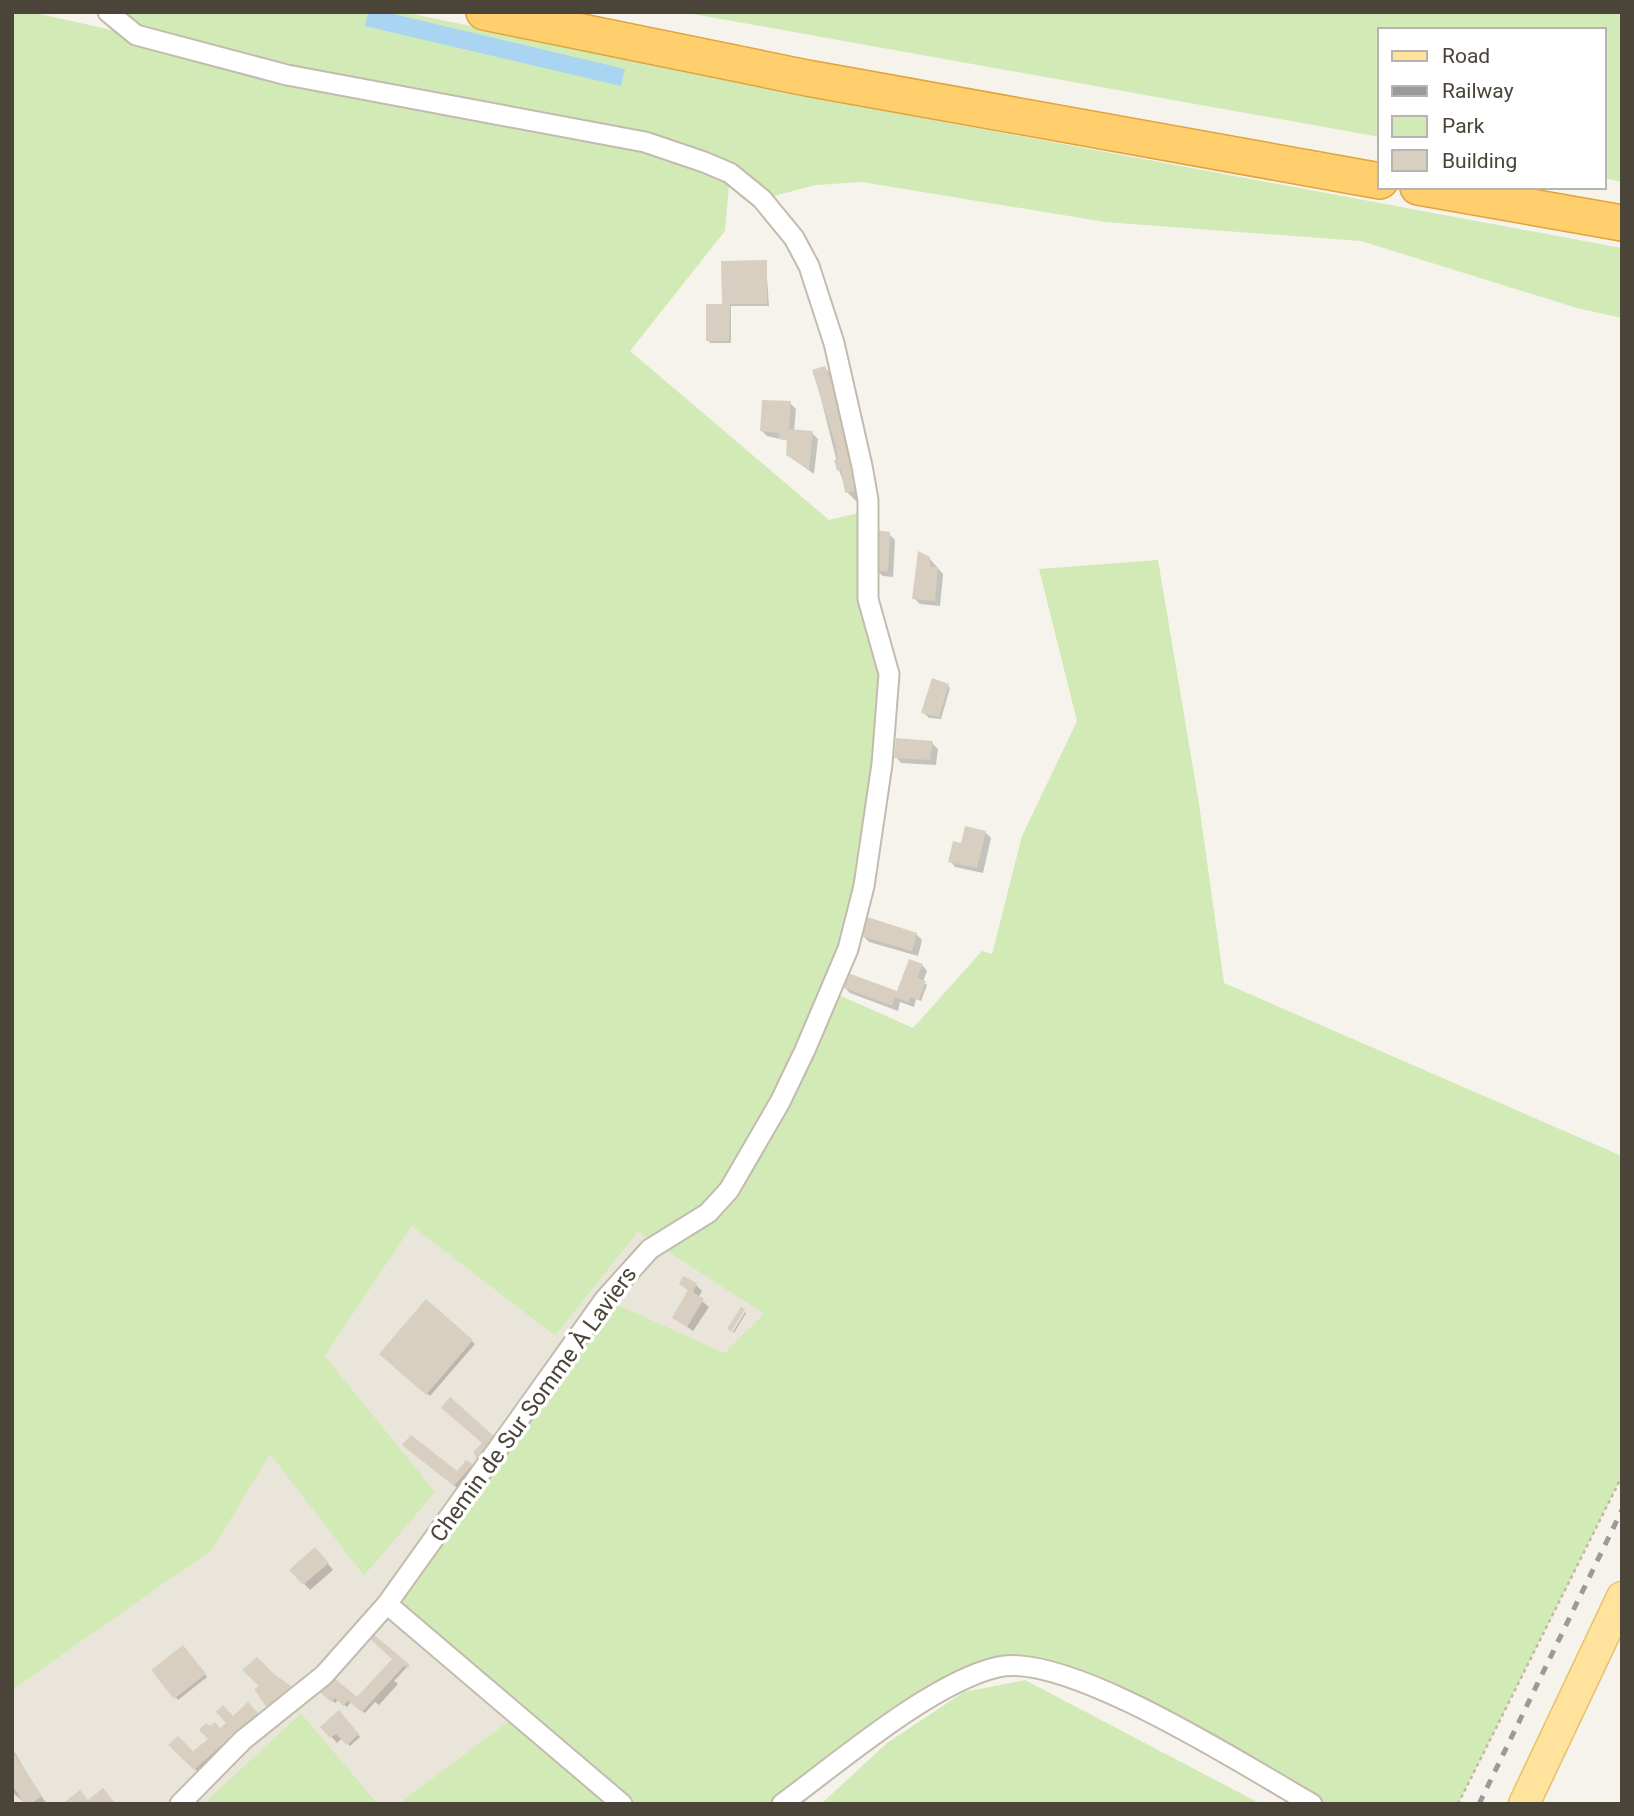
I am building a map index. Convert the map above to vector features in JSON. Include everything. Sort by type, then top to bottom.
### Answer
[{"type":"highway","points":[[484,12],[807,78],[1378,181]]},
{"type":"highway","points":[[590,12],[1115,113],[1378,159]]},
{"type":"highway","points":[[1429,189],[1622,223]]},
{"type":"highway","points":[[1551,189],[1622,202]]},
{"type":"main road","points":[[1524,1804],[1622,1597]]},
{"type":"street","name":"Chemin de Sur Somme À Laviers","points":[[108,12],[136,35],[287,75],[645,142],[730,173],[762,199],[794,237],[809,266],[834,343],[868,500],[868,598],[889,674],[880,778],[864,886],[849,949],[780,1102],[729,1189],[708,1213],[650,1249],[612,1291],[387,1604],[324,1675],[243,1740],[180,1804]]},
{"type":"street","points":[[387,1604],[622,1804]]},
{"type":"street","points":[[782,1804],[948,1686],[998,1667],[1024,1666],[1076,1679],[1116,1695],[1312,1804]]},
{"type":"path","points":[[1458,1804],[1622,1476]]},
{"type":"shaded area","points":[[412,1226],[555,1336],[638,1232],[765,1314],[724,1353],[605,1300],[516,1717],[398,1804],[378,1804],[301,1713],[203,1804],[12,1804],[12,1690],[212,1550],[270,1453],[364,1576],[434,1492],[325,1356]]},
{"type":"green space","points":[[12,12],[31,12],[134,35],[108,12],[403,12],[821,99],[1622,248],[1622,318],[1577,308],[1361,241],[1105,222],[862,182],[816,185],[762,199],[730,174],[725,231],[630,351],[829,520],[867,511],[867,540],[886,656],[864,886],[830,991],[913,1028],[982,951],[992,954],[1022,836],[1077,721],[1039,569],[1158,560],[1199,804],[1224,983],[1622,1156],[1622,1476],[1458,1804],[1312,1804],[1145,1711],[1023,1666],[948,1686],[782,1804],[398,1804],[516,1716],[387,1604],[605,1299],[724,1353],[764,1314],[638,1232],[555,1336],[412,1226],[325,1356],[435,1492],[364,1576],[270,1454],[212,1550],[12,1690]]},
{"type":"green space","points":[[682,12],[1622,12],[1622,182],[1606,178],[1606,28],[1378,28],[1378,137]]},
{"type":"green space","points":[[1025,1680],[1261,1804],[821,1804],[887,1743],[964,1692]]},
{"type":"green space","points":[[301,1713],[378,1804],[203,1804]]},
{"type":"water","points":[[368,12],[385,12],[625,69],[621,86],[365,26]]},
{"type":"building","points":[[767,260],[767,304],[730,304],[729,341],[706,341],[706,304],[722,304],[721,261]]},
{"type":"building","points":[[825,366],[837,396],[859,490],[845,493],[841,470],[837,471],[834,460],[838,459],[835,443],[812,370]]},
{"type":"building","points":[[762,400],[791,401],[789,429],[813,431],[809,470],[786,455],[787,440],[779,439],[779,433],[760,431]]},
{"type":"building","points":[[876,530],[890,532],[888,571],[875,571]]},
{"type":"building","points":[[918,551],[930,557],[930,566],[938,567],[935,601],[912,599]]},
{"type":"building","points":[[932,678],[949,684],[939,717],[921,713]]},
{"type":"building","points":[[896,738],[933,741],[930,760],[894,758]]},
{"type":"building","points":[[965,826],[986,831],[977,868],[948,862],[953,841],[961,843]]},
{"type":"building","points":[[861,915],[917,933],[912,951],[861,936]]},
{"type":"building","points":[[909,959],[923,964],[917,978],[926,981],[919,1000],[910,997],[908,1002],[895,997],[892,1006],[842,987],[848,973],[897,991]]},
{"type":"building","points":[[683,1276],[697,1283],[693,1292],[704,1299],[687,1327],[672,1318],[688,1290],[679,1284]]},
{"type":"building","points":[[426,1299],[473,1340],[426,1395],[379,1354]]},
{"type":"building","points":[[741,1307],[745,1309],[731,1332],[727,1329]]},
{"type":"building","points":[[450,1397],[495,1437],[477,1459],[473,1452],[482,1443],[441,1408]]},
{"type":"building","points":[[411,1435],[457,1471],[466,1460],[473,1464],[454,1486],[402,1445]]},
{"type":"building","points":[[315,1547],[329,1563],[303,1585],[289,1570]]},
{"type":"building","points":[[372,1633],[410,1665],[407,1668],[404,1666],[362,1712],[348,1701],[343,1706],[335,1698],[331,1702],[320,1692],[334,1678],[357,1697],[392,1659],[368,1637]]},
{"type":"building","points":[[183,1645],[206,1674],[174,1699],[151,1670]]},
{"type":"building","points":[[257,1657],[274,1674],[294,1688],[267,1708],[254,1689],[259,1686],[242,1670]]},
{"type":"building","points":[[248,1702],[258,1713],[194,1770],[168,1745],[178,1736],[193,1751],[208,1739],[199,1730],[206,1723],[210,1726],[215,1722],[220,1728],[226,1723],[216,1712],[223,1705],[233,1716]]},
{"type":"building","points":[[339,1710],[359,1734],[347,1745],[336,1734],[330,1738],[320,1727]]},
{"type":"building","points":[[12,1750],[42,1796],[31,1804],[24,1804],[15,1789],[12,1790]]},
{"type":"building","points":[[103,1788],[116,1804],[62,1804],[80,1790],[88,1800]]},
{"type":"railway","points":[[1479,1804],[1622,1510]]}]
